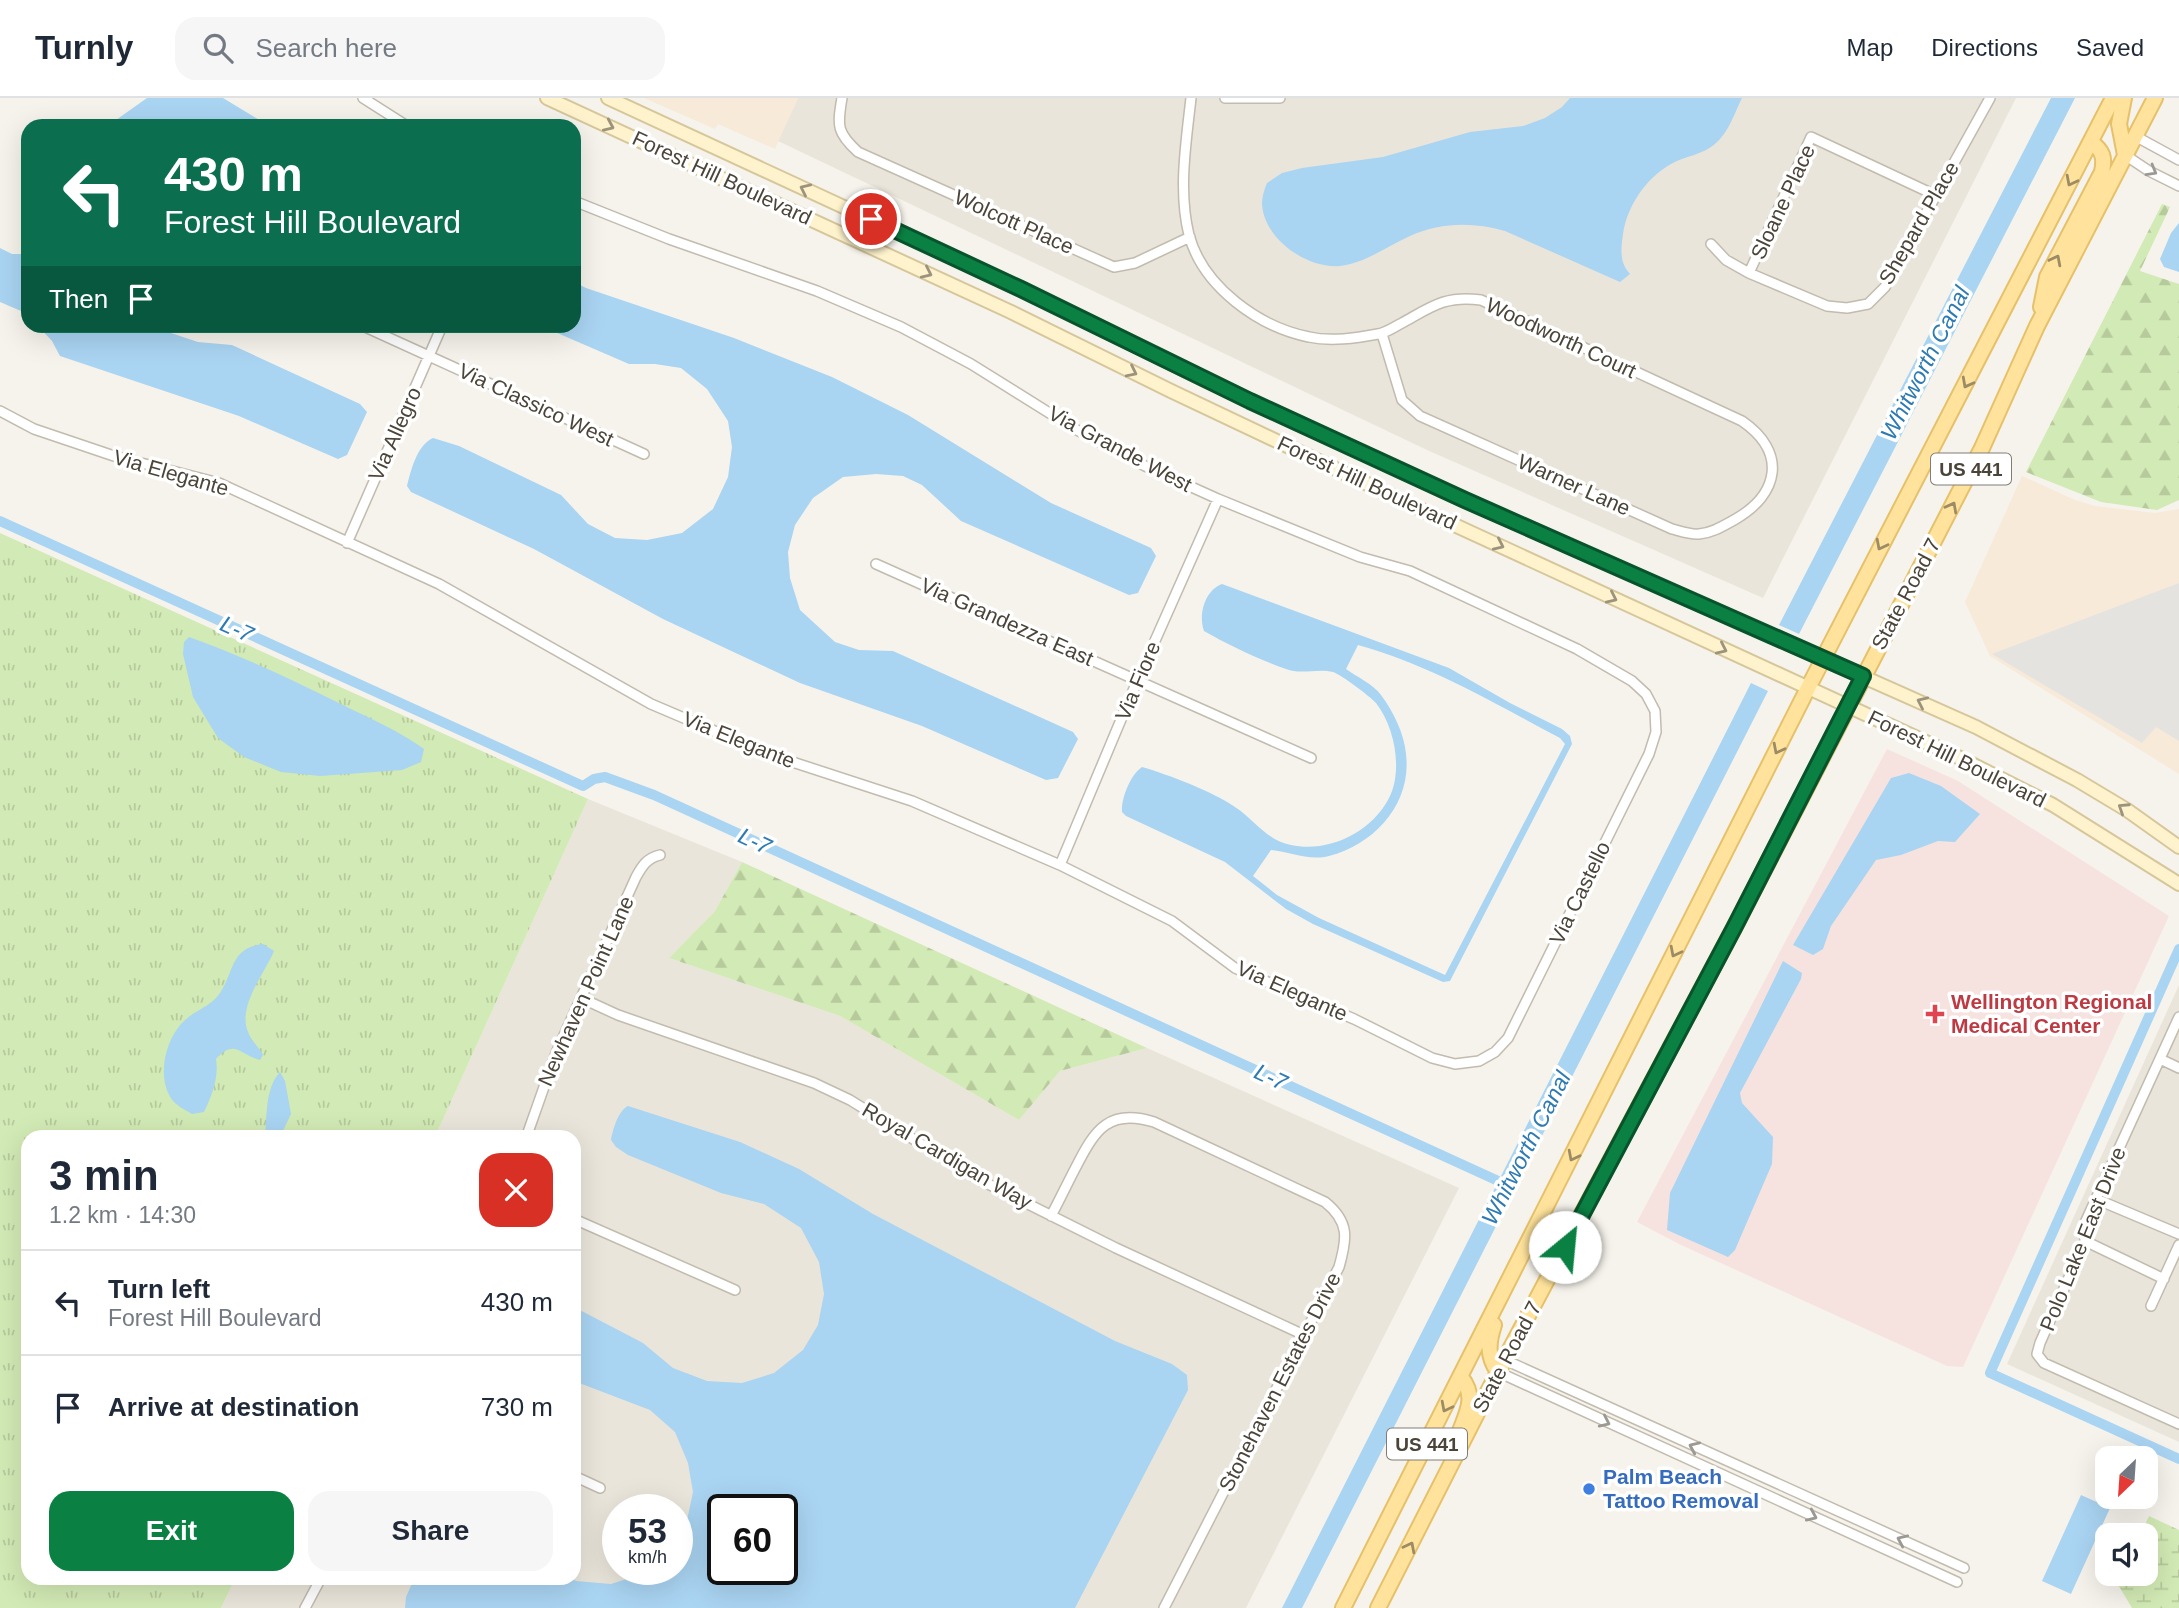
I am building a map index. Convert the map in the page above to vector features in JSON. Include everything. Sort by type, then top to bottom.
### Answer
[{"type":"main road","name":"Forest Hill Boulevard","points":[[547,98],[1011,312],[1437,517],[1952,754],[2053,805],[2177,880]]},
{"type":"main road","name":"Forest Hill Boulevard","points":[[608,98],[1021,289],[1203,379],[1976,727],[2077,780],[2127,810],[2179,847]]},
{"type":"main road","name":"State Road 7","points":[[1343,1608],[1808,688],[2113,98]]},
{"type":"main road","points":[[2124,98],[2119,124],[2125,155]]},
{"type":"main road","name":"State Road 7","points":[[1378,1608],[1982,448],[2038,326],[2155,98]]},
{"type":"main road","points":[[2038,326],[2047,277],[2102,172],[2105,160],[2102,150],[2091,142]]},
{"type":"main road","points":[[1502,1366],[1492,1363],[1489,1339],[1510,1281]]},
{"type":"main road","points":[[1437,1494],[1468,1410],[1470,1396],[1461,1377]]},
{"type":"street","points":[[363,98],[396,119]]},
{"type":"street","name":"Wolcott Place","points":[[842,98],[838,117],[842,138],[858,152],[1114,267],[1136,263],[1190,237]]},
{"type":"street","name":"Woodworth Court","points":[[1191,98],[1184,172],[1184,204],[1190,237],[1203,265],[1226,294],[1251,314],[1280,329],[1311,338],[1343,339],[1382,334],[1443,301],[1462,297],[1480,300],[1742,421],[1758,432],[1769,448]]},
{"type":"street","points":[[1225,98],[1280,98]]},
{"type":"street","name":"Shepard Place","points":[[1711,244],[1726,260],[1749,273],[1827,306],[1847,308],[1868,304],[1885,287],[1990,98]]},
{"type":"street","points":[[2135,136],[2179,160]]},
{"type":"street","name":"Sloane Place","points":[[1749,273],[1811,137],[1935,195]]},
{"type":"street","points":[[2125,155],[2179,186]]},
{"type":"street","name":"Via Grande West","points":[[581,204],[669,239],[817,291],[901,327],[971,364],[1074,429],[1145,466],[1360,557],[1410,570],[1577,649],[1632,681],[1646,694],[1655,711]]},
{"type":"street","name":"Via Classico West","points":[[379,333],[643,454]]},
{"type":"street","name":"Via Allegro","points":[[347,543],[439,333]]},
{"type":"street","name":"Warner Lane","points":[[1382,334],[1402,400],[1420,416],[1672,529],[1697,535],[1717,529],[1747,513],[1759,503],[1768,488],[1772,473],[1769,448]]},
{"type":"street","name":"Via Elegante","points":[[0,411],[34,429],[114,456],[219,484],[439,584],[651,704],[771,755],[912,801],[1060,864],[1171,922],[1236,968],[1354,1019],[1432,1058],[1455,1064],[1479,1061]]},
{"type":"street","name":"Via Fiore","points":[[1060,864],[1218,499]]},
{"type":"street","name":"Via Grandezza East","points":[[876,564],[1311,758]]},
{"type":"street","name":"Via Castello","points":[[1479,1061],[1495,1052],[1508,1038],[1649,754],[1656,732],[1655,711]]},
{"type":"street","name":"Newhaven Point Lane","points":[[529,1130],[556,1052],[641,867],[648,859],[660,855]]},
{"type":"street","name":"Royal Cardigan Way","points":[[581,998],[618,1015],[814,1083],[850,1100],[976,1178],[1116,1248],[1304,1335]]},
{"type":"street","name":"Polo Lake East Drive","points":[[2179,1018],[2084,1225],[2085,1241],[2036,1354],[2044,1363],[2179,1424]]},
{"type":"street","points":[[2160,1059],[2179,1068]]},
{"type":"street","name":"Stonehaven Estates Drive","points":[[1051,1216],[1092,1136],[1110,1122],[1132,1118],[1154,1122],[1325,1202],[1343,1224],[1345,1244],[1339,1267],[1164,1608]]},
{"type":"street","points":[[2096,1199],[2179,1234]]},
{"type":"street","points":[[581,1222],[735,1290]]},
{"type":"street","points":[[2085,1241],[2164,1279]]},
{"type":"street","points":[[2151,1306],[2179,1245]]},
{"type":"street","points":[[1502,1366],[1577,1392],[1964,1568]]},
{"type":"street","points":[[1502,1366],[1571,1406],[1957,1582]]},
{"type":"street","points":[[1571,1406],[1577,1392]]},
{"type":"street","points":[[581,1479],[600,1488]]},
{"type":"street","points":[[305,1608],[317,1585]]},
{"type":"shaded area","points":[[644,98],[798,98],[775,149],[718,124],[715,129]]},
{"type":"shaded area","points":[[798,98],[2016,98],[1763,598],[1427,450],[778,141]]},
{"type":"shaded area","points":[[2022,476],[2095,506],[2155,513],[2179,509],[2179,774],[1990,656],[1965,602]]},
{"type":"shaded area","points":[[2179,583],[2179,741],[2156,727],[2142,743],[1992,654]]},
{"type":"shaded area","name":"Wellington Regional Medical Center","points":[[1887,749],[1958,781],[2169,916],[1963,1367],[1947,1366],[1679,1244],[1637,1222]]},
{"type":"shaded area","points":[[588,799],[742,862],[715,911],[669,958],[840,1016],[1019,1120],[1060,1071],[1147,1048],[1459,1188],[1246,1608],[221,1608],[232,1585],[581,1585],[581,1130],[438,1130]]},
{"type":"shaded area","points":[[2179,985],[2179,1442],[2007,1364]]},
{"type":"green space","points":[[2162,204],[2170,207],[2140,271],[2179,284],[2179,500],[2157,510],[2101,502],[2026,472]]},
{"type":"green space","points":[[0,533],[588,799],[438,1130],[21,1130],[21,1585],[232,1585],[221,1608],[0,1608]]},
{"type":"green space","points":[[742,862],[1147,1048],[1060,1071],[1019,1120],[840,1016],[669,958],[715,911]]},
{"type":"green space","points":[[2149,1516],[2179,1530],[2179,1608],[2132,1608],[2119,1586],[2158,1586],[2158,1523],[2146,1523]]},
{"type":"water","points":[[147,98],[223,98],[258,119],[117,119]]},
{"type":"water","points":[[1570,98],[1742,98],[1728,128],[1715,144],[1662,170],[1646,185],[1633,203],[1625,224],[1621,250],[1622,260],[1630,274],[1620,282],[1505,231],[1469,225],[1422,231],[1359,261],[1327,266],[1301,257],[1289,249],[1270,229],[1265,217],[1262,201],[1267,183],[1282,173],[1383,157],[1470,132],[1523,126],[1545,118]]},
{"type":"water","name":"Whitworth Canal","points":[[2051,98],[2075,98],[1799,634],[1779,625]]},
{"type":"water","points":[[2179,223],[2179,272],[2164,267],[2160,259],[2171,233]]},
{"type":"water","points":[[0,248],[12,254],[21,254],[21,311],[0,302]]},
{"type":"water","points":[[581,286],[734,338],[832,377],[908,415],[1051,503],[1151,548],[1156,556],[1138,593],[1129,595],[961,521],[922,485],[903,476],[876,474],[843,477],[813,498],[795,525],[788,552],[790,578],[800,610],[835,642],[859,650],[893,651],[1073,732],[1078,739],[1058,778],[1046,780],[922,726],[800,683],[663,619],[534,549],[411,492],[407,486],[423,446],[433,438],[459,446],[561,495],[588,524],[615,538],[647,540],[682,533],[713,509],[728,477],[732,447],[728,421],[707,389],[681,368],[629,364],[557,333],[581,333]]},
{"type":"water","points":[[45,333],[171,333],[198,342],[232,345],[360,404],[367,412],[347,455],[338,459],[239,416],[60,356]]},
{"type":"water","points":[[1222,584],[1449,668],[1562,729],[1570,736],[1572,744],[1450,981],[1443,982],[1313,924],[1286,909],[1225,862],[1122,812],[1128,787],[1142,767],[1215,795],[1242,812],[1275,839],[1305,847],[1334,843],[1347,838],[1371,821],[1389,798],[1396,775],[1395,749],[1388,724],[1376,703],[1333,672],[1286,669],[1244,652],[1204,631],[1204,604],[1216,587]],"holes":[[[1358,645],[1385,653],[1461,686],[1560,738],[1565,744],[1445,975],[1319,918],[1277,895],[1253,876],[1271,850],[1314,857],[1329,856],[1346,850],[1375,831],[1396,805],[1406,772],[1405,746],[1400,730],[1378,691],[1346,669]]]},
{"type":"water","points":[[189,637],[267,669],[395,731],[424,749],[421,762],[402,770],[320,776],[281,772],[244,757],[218,738],[193,697],[183,654],[184,642]]},
{"type":"water","name":"Whitworth Canal","points":[[1751,683],[1768,691],[1302,1608],[1282,1608]]},
{"type":"water","points":[[1909,773],[1941,786],[1980,814],[1955,842],[1938,841],[1901,855],[1876,860],[1831,926],[1823,949],[1813,955],[1793,945],[1891,778]]},
{"type":"water","points":[[263,944],[274,951],[253,990],[246,1011],[246,1022],[249,1035],[263,1055],[260,1060],[233,1049],[223,1053],[216,1059],[217,1073],[204,1112],[192,1114],[174,1102],[165,1083],[164,1062],[171,1040],[186,1019],[217,997],[238,957],[244,951]]},
{"type":"water","points":[[1783,961],[1802,973],[1801,979],[1740,1093],[1742,1103],[1773,1137],[1772,1164],[1735,1250],[1728,1257],[1667,1230],[1670,1193]]},
{"type":"water","points":[[280,1072],[285,1081],[291,1114],[283,1130],[266,1130],[269,1094]]},
{"type":"water","points":[[628,1106],[740,1142],[799,1169],[873,1214],[1115,1341],[1172,1364],[1187,1375],[1188,1390],[1075,1608],[405,1608],[411,1585],[581,1585],[581,1581],[602,1585],[693,1585],[693,1492],[688,1463],[675,1432],[650,1410],[581,1384],[581,1311],[643,1343],[673,1368],[707,1381],[742,1383],[774,1373],[803,1350],[818,1325],[824,1294],[819,1262],[801,1228],[764,1204],[721,1193],[628,1155],[611,1140],[616,1121]]},
{"type":"water","points":[[2081,1495],[2095,1501],[2095,1509],[2110,1509],[2103,1523],[2095,1523],[2095,1541],[2071,1594],[2042,1581]]},
{"type":"waterway","name":"L-7","points":[[0,521],[583,786],[594,779],[605,777],[654,795],[1507,1185]]},
{"type":"waterway","points":[[2179,949],[1990,1373],[2179,1459]]},
{"type":"place","name":"Wellington Regional Medical Center","points":[[1935,1014]]},
{"type":"place","name":"Palm Beach Tattoo Removal","points":[[1589,1489]]},
{"type":"route","points":[[871,219],[1250,401],[1465,500],[1863,676],[1734,928],[1565,1247]]}]
